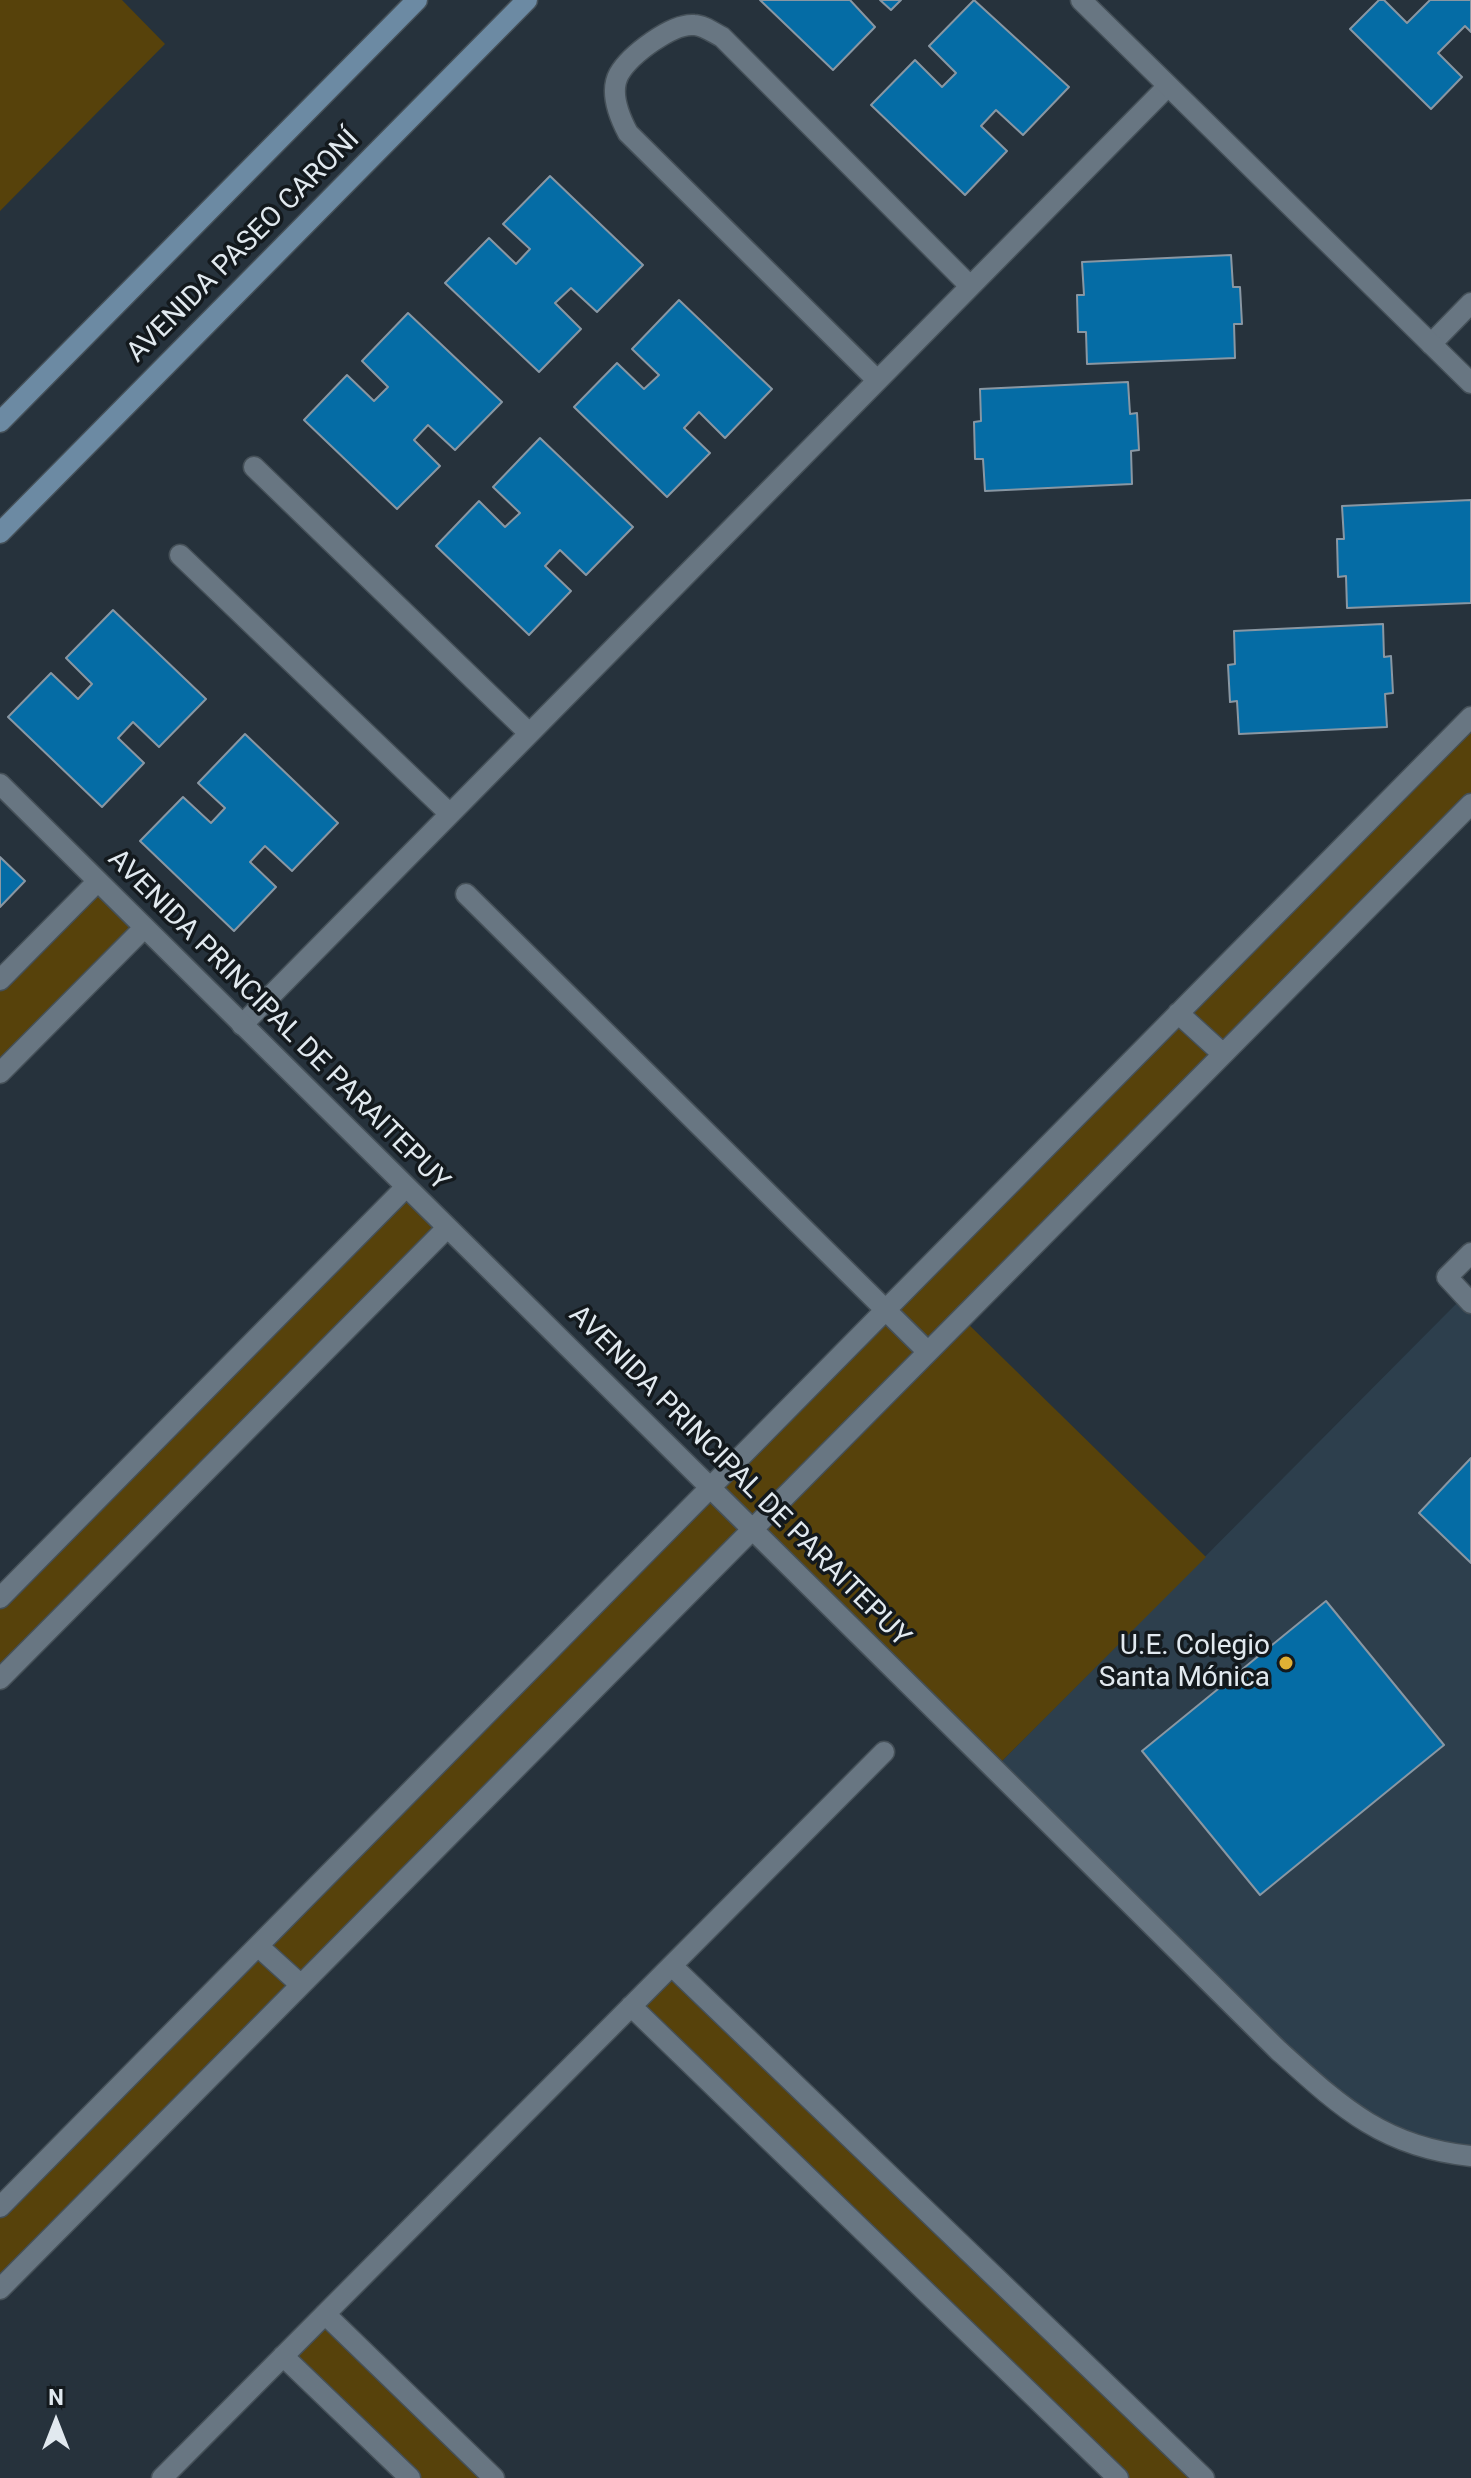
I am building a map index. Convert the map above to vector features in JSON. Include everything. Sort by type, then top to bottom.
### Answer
[{"type":"street","name":"AVENIDA PASEO CARONÍ","points":[[0,422],[417,0]]},
{"type":"street","name":"AVENIDA PASEO CARONÍ","points":[[0,533],[527,0]]},
{"type":"street","points":[[1081,0],[1471,383]]},
{"type":"street","points":[[877,380],[628,133],[618,114],[615,97],[619,74],[667,29],[696,24],[722,37],[970,286]]},
{"type":"street","points":[[242,1025],[1168,86]]},
{"type":"street","points":[[1431,344],[1471,303]]},
{"type":"street","points":[[254,467],[529,733]]},
{"type":"street","points":[[180,555],[450,814]]},
{"type":"street","points":[[0,2207],[1471,717]]},
{"type":"street","name":"AVENIDA PRINCIPAL DE PARAITEPUY","points":[[0,784],[752,1530],[1328,2094],[1369,2125],[1404,2143],[1471,2156]]},
{"type":"street","points":[[0,2289],[1471,804]]},
{"type":"street","points":[[0,980],[98,881]]},
{"type":"street","points":[[466,894],[928,1352]]},
{"type":"street","points":[[0,1073],[144,928]]},
{"type":"street","points":[[1178,1013],[1223,1054]]},
{"type":"street","points":[[0,1598],[406,1187]]},
{"type":"street","points":[[0,1679],[7,1657],[447,1228]]},
{"type":"street","points":[[1471,1253],[1447,1277],[1471,1303]]},
{"type":"street","points":[[162,2478],[884,1752]]},
{"type":"street","points":[[258,1946],[301,1985]]},
{"type":"street","points":[[672,1966],[1204,2478]]},
{"type":"street","points":[[631,2006],[1118,2478]]},
{"type":"street","points":[[325,2314],[494,2478]]},
{"type":"street","points":[[283,2356],[410,2478]]},
{"type":"shaded area","points":[[0,0],[122,0],[165,44],[0,211]]},
{"type":"shaded area","points":[[1471,717],[1471,804],[962,1318],[1206,1557],[994,1769],[752,1530],[0,2289],[0,2207]]},
{"type":"shaded area","points":[[98,881],[144,928],[0,1073],[0,980]]},
{"type":"shaded area","points":[[406,1187],[447,1228],[0,1679],[0,1598]]},
{"type":"shaded area","name":"U.E. Colegio Santa Mónica","points":[[1464,1296],[1471,1303],[1471,2156],[1369,2125],[994,1769]]},
{"type":"shaded area","points":[[672,1966],[1204,2478],[1118,2478],[631,2006]]},
{"type":"shaded area","points":[[325,2314],[493,2478],[410,2478],[283,2356]]},
{"type":"building","points":[[760,0],[850,0],[875,27],[833,70]]},
{"type":"building","points":[[880,0],[901,0],[891,10]]},
{"type":"building","points":[[974,0],[1069,87],[1023,135],[996,110],[981,126],[1007,151],[965,195],[871,105],[915,60],[942,87],[956,73],[929,46]]},
{"type":"building","points":[[1379,0],[1384,0],[1407,23],[1430,0],[1471,0],[1471,32],[1465,26],[1438,53],[1462,77],[1431,109],[1350,29]]},
{"type":"building","points":[[550,176],[643,265],[597,312],[571,288],[555,303],[581,329],[539,372],[445,283],[489,238],[516,264],[530,249],[503,224]]},
{"type":"building","points":[[1231,255],[1233,287],[1240,287],[1242,324],[1234,324],[1235,358],[1087,364],[1086,332],[1078,332],[1077,295],[1084,295],[1082,262]]},
{"type":"building","points":[[679,300],[772,389],[725,438],[699,412],[684,428],[710,453],[667,497],[574,407],[617,363],[644,389],[659,375],[632,349]]},
{"type":"building","points":[[408,313],[502,402],[455,450],[428,425],[414,440],[440,466],[397,509],[304,420],[347,375],[374,401],[388,387],[362,361]]},
{"type":"building","points":[[1128,382],[1130,414],[1137,413],[1139,450],[1131,451],[1132,484],[985,491],[983,459],[975,459],[974,422],[981,421],[980,389]]},
{"type":"building","points":[[540,438],[633,527],[586,575],[560,550],[545,566],[571,591],[529,635],[436,546],[479,501],[505,527],[520,513],[493,487]]},
{"type":"building","points":[[1471,500],[1471,603],[1347,608],[1346,576],[1338,577],[1337,539],[1344,539],[1342,506]]},
{"type":"building","points":[[113,610],[206,699],[159,747],[133,722],[118,738],[144,763],[102,807],[8,717],[51,673],[78,699],[92,684],[66,658]]},
{"type":"building","points":[[1383,624],[1384,657],[1391,656],[1393,693],[1385,694],[1387,727],[1239,734],[1237,701],[1230,702],[1228,665],[1235,664],[1234,631]]},
{"type":"building","points":[[245,734],[338,823],[292,871],[265,846],[250,862],[276,887],[234,931],[140,841],[183,797],[211,823],[225,808],[198,783]]},
{"type":"building","points":[[0,857],[25,881],[0,907]]},
{"type":"building","points":[[1471,1458],[1471,1563],[1419,1513]]},
{"type":"building","points":[[1326,1601],[1444,1745],[1260,1895],[1142,1751]]},
{"type":"place","name":"U.E. Colegio Santa Mónica","points":[[1286,1663]]}]
